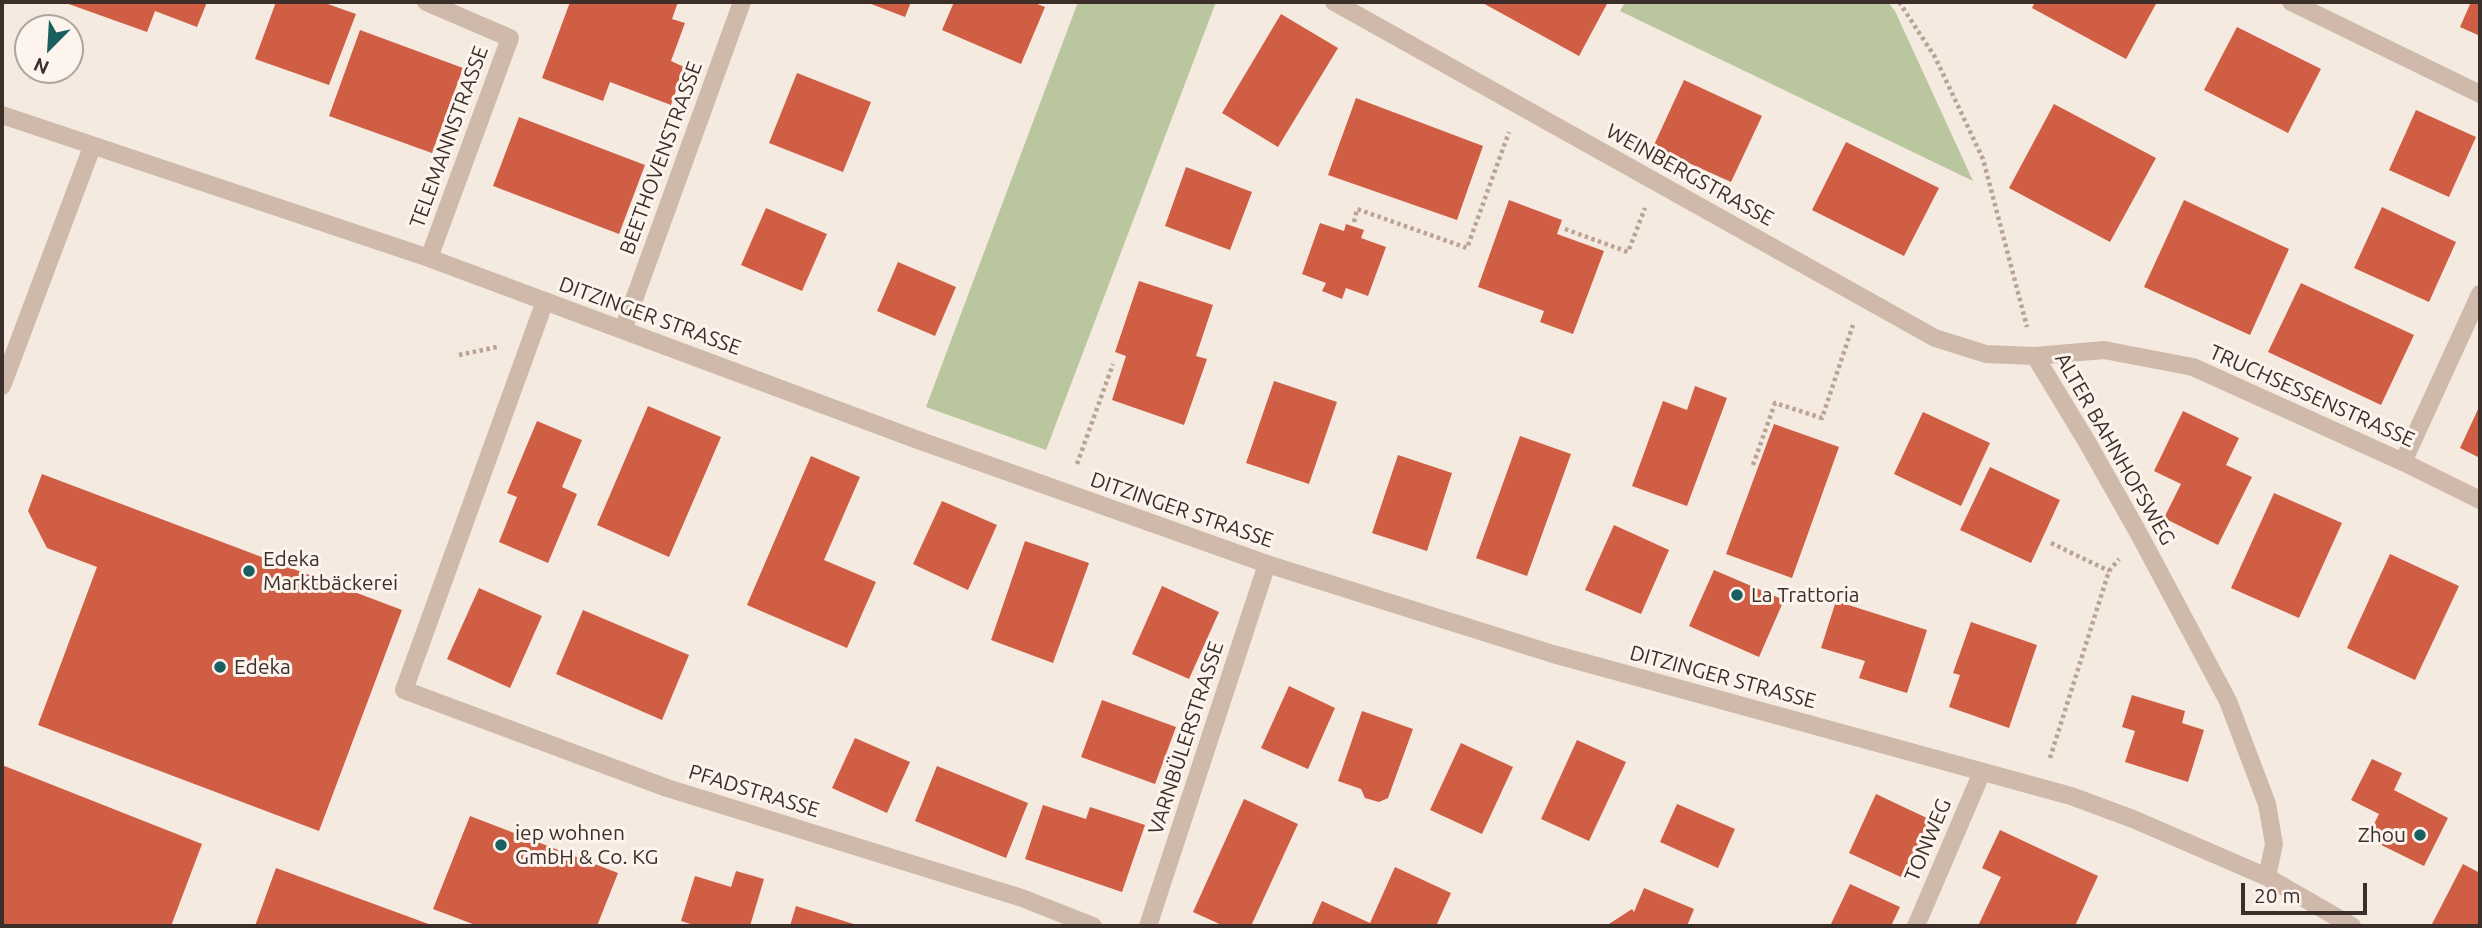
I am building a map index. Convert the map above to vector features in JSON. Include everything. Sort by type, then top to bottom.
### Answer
[{"type":"street","name":"TELEMANNSTRASSE","points":[[426,2],[510,38],[429,258]]},
{"type":"street","name":"BEETHOVENSTRASSE","points":[[623,330],[742,2]]},
{"type":"street","name":"WEINBERGSTRASSE","points":[[1335,2],[1935,338],[1986,354],[2035,356]]},
{"type":"street","points":[[2291,2],[2480,94]]},
{"type":"street","name":"DITZINGER STRASSE","points":[[2,115],[429,258],[1066,494],[1268,564],[1553,654],[2071,796],[2133,819],[2267,877],[2352,926]]},
{"type":"street","points":[[2,386],[92,147]]},
{"type":"street","points":[[2403,462],[2480,295]]},
{"type":"street","name":"PFADSTRASSE","points":[[545,301],[404,690],[667,788],[1022,898],[1093,926]]},
{"type":"street","name":"TRUCHSESSENSTRASSE","points":[[2035,356],[2104,351],[2193,367],[2403,462],[2480,500]]},
{"type":"street","name":"ALTER BAHNHOFSWEG","points":[[2035,356],[2139,534],[2228,701],[2267,804],[2274,844],[2267,877]]},
{"type":"street","name":"VARNBÜLERSTRASSE","points":[[1148,926],[1268,564]]},
{"type":"street","name":"TONWEG","points":[[1916,926],[1982,772]]},
{"type":"path","name":"ALTER BAHNHOFSWEG","points":[[1899,2],[1935,57],[1983,159],[2035,356]]},
{"type":"path","points":[[1354,222],[1357,209],[1467,248],[1518,105]]},
{"type":"path","points":[[1565,229],[1628,252],[1655,181]]},
{"type":"path","points":[[1753,465],[1775,403],[1822,418],[1863,297]]},
{"type":"path","points":[[1066,494],[1113,363]]},
{"type":"path","points":[[2051,543],[2109,571],[2050,758],[2079,768],[2071,796]]},
{"type":"green space","points":[[1078,2],[1216,2],[1046,450],[926,407]]},
{"type":"green space","points":[[1625,2],[1888,2],[1895,11],[1973,181],[1620,11]]},
{"type":"building","points":[[63,2],[207,2],[197,27],[155,11],[147,32]]},
{"type":"building","points":[[276,2],[322,2],[356,14],[329,85],[255,59]]},
{"type":"building","points":[[570,2],[678,2],[672,19],[685,23],[671,61],[684,67],[671,105],[610,82],[603,101],[542,78]]},
{"type":"building","points":[[866,2],[911,2],[905,17]]},
{"type":"building","points":[[954,2],[1032,2],[1045,7],[1021,64],[942,30]]},
{"type":"building","points":[[1481,2],[1608,2],[1579,56]]},
{"type":"building","points":[[2035,2],[2157,2],[2126,59],[2032,8]]},
{"type":"building","points":[[2471,2],[2480,2],[2480,36],[2460,27]]},
{"type":"building","points":[[1281,14],[1338,48],[1278,147],[1222,113]]},
{"type":"building","points":[[2237,27],[2321,69],[2288,133],[2204,90]]},
{"type":"building","points":[[360,30],[463,68],[432,153],[329,116]]},
{"type":"building","points":[[797,73],[871,102],[843,172],[769,143]]},
{"type":"building","points":[[1684,80],[1762,116],[1731,182],[1653,147]]},
{"type":"building","points":[[1356,98],[1483,146],[1457,220],[1328,175]]},
{"type":"building","points":[[2054,104],[2156,158],[2110,242],[2009,188]]},
{"type":"building","points":[[2416,110],[2476,137],[2449,197],[2389,170]]},
{"type":"building","points":[[519,117],[645,165],[619,234],[493,186]]},
{"type":"building","points":[[1846,142],[1939,188],[1904,256],[1812,210]]},
{"type":"building","points":[[1186,167],[1252,192],[1230,250],[1165,226]]},
{"type":"building","points":[[1509,200],[1562,220],[1557,234],[1604,251],[1573,334],[1540,322],[1544,311],[1478,287]]},
{"type":"building","points":[[2184,200],[2289,249],[2250,335],[2144,287]]},
{"type":"building","points":[[2382,207],[2456,242],[2429,302],[2354,268]]},
{"type":"building","points":[[766,208],[827,234],[802,291],[741,265]]},
{"type":"building","points":[[1320,223],[1344,231],[1346,224],[1364,230],[1361,238],[1386,247],[1368,296],[1346,288],[1342,299],[1322,291],[1326,283],[1302,274]]},
{"type":"building","points":[[898,262],[956,287],[935,336],[877,311]]},
{"type":"building","points":[[1139,281],[1213,305],[1196,356],[1207,359],[1184,425],[1112,400],[1126,356],[1115,352]]},
{"type":"building","points":[[2301,283],[2414,335],[2381,405],[2268,352]]},
{"type":"building","points":[[1274,381],[1337,402],[1309,484],[1246,463]]},
{"type":"building","points":[[1695,386],[1727,398],[1687,506],[1632,486],[1663,401],[1687,410]]},
{"type":"building","points":[[2480,405],[2480,458],[2460,448]]},
{"type":"building","points":[[648,406],[721,437],[669,557],[597,525]]},
{"type":"building","points":[[2183,411],[2239,438],[2226,465],[2252,477],[2218,545],[2164,518],[2181,484],[2154,471]]},
{"type":"building","points":[[1923,412],[1990,443],[1961,506],[1894,474]]},
{"type":"building","points":[[537,421],[582,440],[562,487],[577,494],[548,563],[499,542],[517,497],[507,493]]},
{"type":"building","points":[[1774,424],[1839,447],[1792,578],[1726,554]]},
{"type":"building","points":[[1520,436],[1571,454],[1527,576],[1476,558]]},
{"type":"building","points":[[1398,455],[1452,473],[1427,551],[1372,533]]},
{"type":"building","points":[[811,456],[860,477],[824,560],[876,582],[847,648],[747,605]]},
{"type":"building","points":[[1990,467],[2060,500],[2031,563],[1960,530]]},
{"type":"building","name":"Edeka","points":[[42,474],[402,610],[319,831],[38,725],[97,567],[47,548],[28,511]]},
{"type":"building","points":[[2274,493],[2342,523],[2299,618],[2231,588]]},
{"type":"building","points":[[942,501],[997,525],[968,590],[913,564]]},
{"type":"building","points":[[1614,525],[1669,550],[1641,614],[1585,590]]},
{"type":"building","points":[[1025,541],[1089,563],[1053,663],[991,640]]},
{"type":"building","points":[[2390,554],[2459,586],[2415,680],[2347,648]]},
{"type":"building","points":[[1714,570],[1784,600],[1759,657],[1689,626]]},
{"type":"building","points":[[1162,586],[1219,612],[1189,679],[1132,654]]},
{"type":"building","points":[[479,588],[542,616],[510,688],[447,659]]},
{"type":"building","points":[[1836,601],[1927,630],[1907,693],[1859,678],[1865,661],[1821,648]]},
{"type":"building","points":[[583,610],[689,655],[662,720],[556,674]]},
{"type":"building","points":[[1971,622],[2037,645],[2009,728],[1949,707],[1960,675],[1953,673]]},
{"type":"building","points":[[1289,686],[1335,708],[1308,769],[1261,748]]},
{"type":"building","points":[[2132,695],[2185,711],[2182,723],[2204,730],[2188,782],[2125,762],[2135,731],[2122,727]]},
{"type":"building","points":[[1102,700],[1176,727],[1155,784],[1081,757]]},
{"type":"building","points":[[1362,711],[1413,729],[1388,798],[1379,802],[1365,798],[1361,789],[1338,781]]},
{"type":"building","points":[[855,738],[910,762],[887,813],[832,788]]},
{"type":"building","points":[[1577,740],[1626,762],[1589,841],[1541,819]]},
{"type":"building","points":[[1461,743],[1513,767],[1482,834],[1430,810]]},
{"type":"building","points":[[2372,759],[2402,773],[2394,790],[2448,818],[2424,866],[2367,838],[2379,814],[2351,800]]},
{"type":"building","points":[[2,765],[202,844],[171,926],[2,926]]},
{"type":"building","points":[[937,766],[1028,803],[1006,858],[915,821]]},
{"type":"building","points":[[1876,794],[1929,819],[1903,878],[1849,853]]},
{"type":"building","points":[[1244,799],[1298,824],[1251,926],[1224,926],[1193,912]]},
{"type":"building","points":[[1677,804],[1735,829],[1718,868],[1660,842]]},
{"type":"building","points":[[1043,805],[1086,819],[1090,807],[1145,825],[1122,892],[1025,859]]},
{"type":"building","name":"iep wohnen GmbH & Co. KG","points":[[470,816],[618,873],[597,926],[478,926],[433,909]]},
{"type":"building","points":[[2000,830],[2098,876],[2075,926],[1978,926],[2001,877],[1982,868]]},
{"type":"building","points":[[2463,864],[2480,873],[2480,926],[2431,926]]},
{"type":"building","points":[[1395,867],[1451,893],[1436,926],[1311,926],[1322,901],[1370,923]]},
{"type":"building","points":[[276,868],[434,926],[255,926]]},
{"type":"building","points":[[736,871],[764,879],[750,926],[697,926],[681,921],[695,876],[731,887]]},
{"type":"building","points":[[1850,884],[1900,907],[1891,926],[1830,926]]},
{"type":"building","points":[[1644,888],[1694,909],[1687,926],[1610,926],[1609,924],[1632,909],[1634,912]]},
{"type":"building","points":[[796,906],[860,926],[790,926]]},
{"type":"place","name":"Edeka Marktbäckerei","points":[[249,571]]},
{"type":"place","name":"La Trattoria","points":[[1737,595]]},
{"type":"place","name":"Edeka","points":[[220,667]]},
{"type":"place","name":"Zhou","points":[[2420,835]]},
{"type":"place","name":"iep wohnen GmbH & Co. KG","points":[[501,845]]}]
